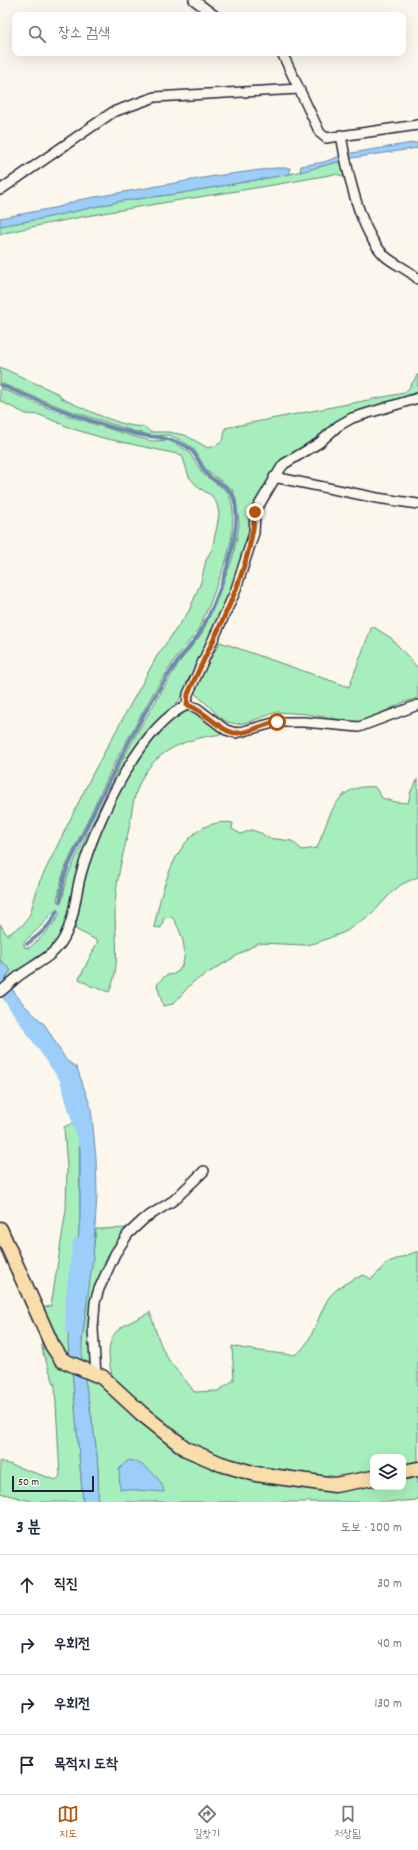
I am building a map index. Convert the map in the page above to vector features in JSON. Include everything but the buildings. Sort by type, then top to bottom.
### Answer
[{"type":"main road","points":[[0,1229],[52,1346],[62,1360],[102,1377],[141,1413],[186,1449],[221,1464],[256,1474],[335,1485],[370,1479]]},
{"type":"main road","points":[[406,1471],[418,1469]]},
{"type":"street","points":[[194,0],[210,12]]},
{"type":"street","points":[[283,56],[320,133],[326,138],[418,125]]},
{"type":"street","points":[[0,190],[113,112],[132,104],[155,97],[299,89]]},
{"type":"street","points":[[341,135],[360,214],[367,230],[374,243],[386,256],[418,279]]},
{"type":"street","points":[[187,705],[188,694],[235,592],[254,532],[255,512],[269,491],[274,477],[284,464],[319,443],[338,426],[352,418],[418,398]]},
{"type":"street","points":[[274,477],[377,498],[418,504]]},
{"type":"street","points":[[187,705],[197,708],[226,730],[236,733],[277,722],[304,722],[349,728],[359,727],[418,705]]},
{"type":"street","points":[[0,992],[22,974],[52,954],[64,939],[72,920],[80,876],[102,816],[127,770],[147,740],[165,720],[187,705]]},
{"type":"street","points":[[96,1375],[93,1329],[96,1302],[99,1289],[115,1254],[128,1234],[144,1219],[174,1200],[204,1171]]},
{"type":"green space","points":[[342,161],[347,177],[335,174],[126,209],[0,234],[0,226],[45,218],[121,201],[176,194],[290,174]]},
{"type":"green space","points":[[0,367],[59,394],[61,398],[102,416],[126,424],[144,426],[150,432],[168,432],[185,435],[208,448],[221,442],[224,436],[225,428],[404,393],[418,374],[418,394],[326,434],[282,461],[251,532],[232,591],[184,693],[110,796],[69,920],[56,945],[8,980],[6,977],[11,970],[0,960],[0,924],[7,935],[24,924],[30,914],[39,883],[93,773],[157,656],[189,611],[201,582],[206,560],[212,549],[219,514],[217,504],[211,495],[199,488],[189,477],[182,455],[103,438],[73,429],[40,415],[26,414],[0,401],[0,388],[63,414],[132,436],[152,441],[168,440],[178,445],[189,452],[203,474],[228,492],[233,510],[232,536],[227,558],[209,606],[198,630],[174,661],[154,692],[115,762],[66,866],[57,901],[60,903],[62,901],[67,878],[71,868],[120,764],[178,664],[202,633],[232,560],[239,524],[236,499],[232,489],[207,471],[193,448],[180,440],[169,435],[153,436],[133,431],[65,409],[0,383]],"holes":[[[57,910],[60,913],[54,923],[42,936],[29,948],[24,947],[24,942],[44,923],[49,916]]]},
{"type":"green space","points":[[372,626],[391,638],[418,668],[418,698],[402,703],[361,723],[306,714],[277,712],[249,722],[237,724],[227,722],[218,716],[192,691],[220,642],[349,687]]},
{"type":"green space","points":[[191,709],[198,712],[224,734],[194,740],[167,751],[146,771],[139,784],[133,804],[121,862],[115,901],[116,963],[113,983],[109,992],[91,986],[79,979],[98,941],[75,929],[83,886],[90,860],[116,798],[144,751],[160,731],[175,717]]},
{"type":"green space","points":[[418,779],[418,877],[402,884],[391,893],[372,914],[345,932],[316,943],[305,945],[258,943],[193,982],[173,1004],[163,1006],[157,985],[165,976],[174,974],[180,969],[183,962],[184,946],[179,930],[172,917],[164,918],[161,928],[154,927],[157,911],[168,874],[176,857],[186,842],[199,830],[214,824],[233,823],[232,829],[241,834],[251,830],[261,833],[268,838],[292,841],[302,850],[317,848],[330,814],[342,796],[350,790],[361,787],[375,787],[382,798],[395,802],[408,803],[411,791]]},
{"type":"green space","points":[[79,1120],[80,1218],[76,1262],[72,1278],[68,1358],[60,1352],[40,1308],[51,1306],[66,1210],[67,1168],[64,1127]]},
{"type":"green space","points":[[128,1228],[108,1257],[100,1278],[92,1370],[82,1365],[81,1350],[96,1229]]},
{"type":"green space","points":[[418,1251],[418,1466],[406,1469],[406,1454],[370,1454],[370,1476],[343,1481],[274,1474],[195,1450],[114,1383],[109,1356],[110,1342],[113,1336],[124,1326],[150,1312],[159,1341],[169,1361],[194,1392],[218,1391],[234,1380],[232,1346],[292,1355],[299,1352],[310,1338],[330,1296],[337,1289],[364,1275],[371,1279],[386,1263]]},
{"type":"green space","points":[[40,1334],[72,1370],[83,1502],[35,1502],[0,1493],[0,1461],[56,1480],[60,1476],[55,1386],[43,1353]]},
{"type":"green space","points":[[84,1374],[95,1380],[208,1464],[370,1484],[370,1490],[406,1490],[406,1477],[418,1475],[418,1500],[387,1502],[98,1502],[99,1486],[97,1454]]},
{"type":"water","points":[[418,142],[418,148],[352,158],[300,172],[301,166],[324,162],[346,154]]},
{"type":"water","points":[[276,168],[290,168],[290,174],[176,194],[121,201],[45,218],[0,226],[0,218],[59,207],[78,200],[215,176]]},
{"type":"water","points":[[0,960],[11,970],[6,977],[8,980],[0,987]]},
{"type":"water","points":[[12,989],[24,1005],[45,1025],[66,1060],[77,1068],[91,1108],[96,1158],[97,1194],[93,1258],[82,1338],[82,1365],[68,1358],[72,1278],[76,1262],[80,1218],[80,1135],[75,1095],[59,1063],[45,1049],[25,1018],[4,994]]},
{"type":"water","points":[[72,1370],[84,1374],[97,1454],[99,1486],[98,1502],[83,1502]]},
{"type":"water","points":[[130,1460],[152,1472],[163,1486],[164,1492],[120,1489],[119,1469]]},
{"type":"waterway","points":[[0,385],[98,423],[140,435],[176,441],[190,449],[197,457],[208,476],[225,486],[232,494],[236,513],[235,529],[227,567],[221,586],[207,619],[197,636],[160,688],[118,763],[68,867],[64,878],[60,901]]},
{"type":"waterway","points":[[27,944],[48,926],[57,911]]},
{"type":"waterway","points":[[0,985],[65,1078],[84,1143]]},
{"type":"waterway","points":[[71,1329],[70,1308],[78,1243]]},
{"type":"route","points":[[255,512],[254,532],[247,558],[235,592],[188,694],[187,705],[197,708],[226,730],[236,733],[277,722]]}]
